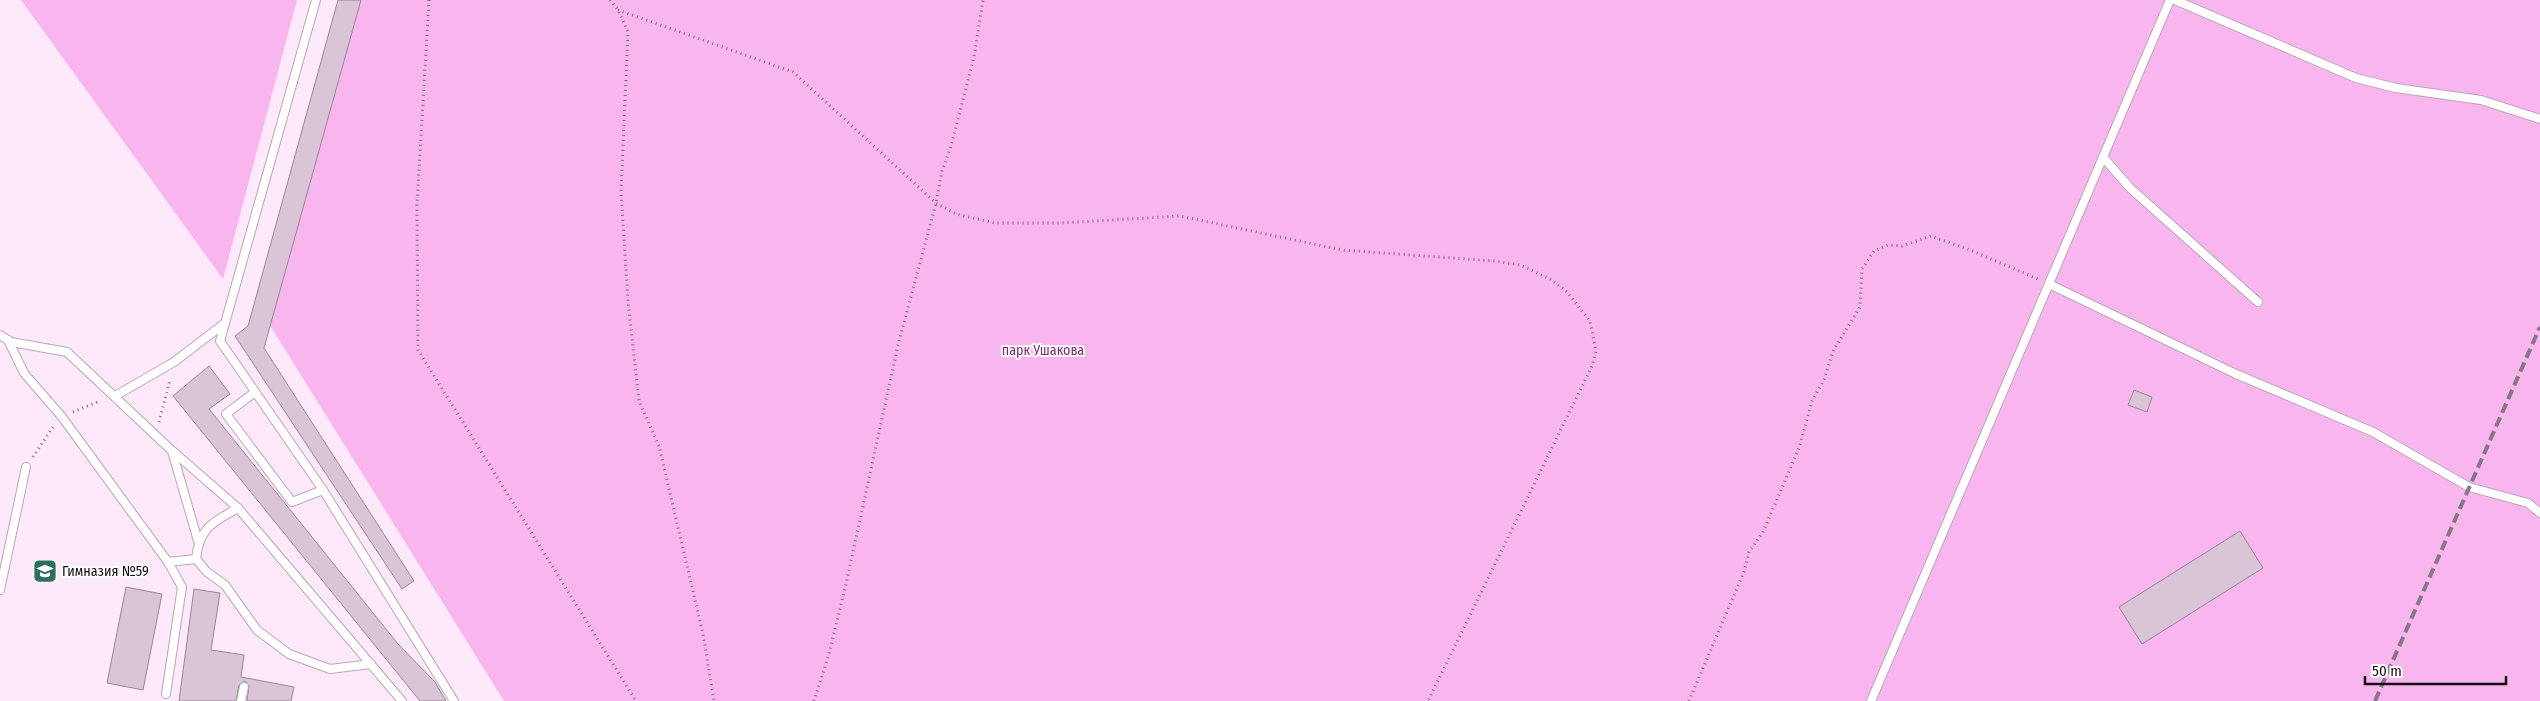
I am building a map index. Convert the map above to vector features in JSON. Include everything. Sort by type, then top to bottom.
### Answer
[{"type":"lane","points":[[316,0],[220,341],[323,490],[454,701]]},
{"type":"lane","points":[[1871,701],[2170,0]]},
{"type":"lane","points":[[2175,0],[2356,78],[2396,88],[2481,100],[2540,119]]},
{"type":"lane","points":[[2103,156],[2130,188],[2258,302]]},
{"type":"lane","points":[[2049,284],[2236,374],[2373,432],[2469,486],[2528,503],[2540,513]]},
{"type":"lane","points":[[115,396],[174,362],[225,323]]},
{"type":"lane","points":[[0,335],[8,340],[35,348],[67,352],[172,451],[238,508],[402,701]]},
{"type":"lane","points":[[8,340],[24,373],[62,416],[168,562],[182,587],[166,694]]},
{"type":"lane","points":[[255,392],[226,414],[292,502],[323,490]]},
{"type":"lane","points":[[172,451],[198,541],[196,559],[225,586],[257,630],[289,654],[330,669],[371,664]]},
{"type":"lane","points":[[0,590],[26,467]]},
{"type":"lane","points":[[198,541],[215,521],[238,508]]},
{"type":"lane","points":[[168,562],[196,559]]},
{"type":"lane","points":[[241,701],[244,687]]},
{"type":"path","points":[[429,0],[417,206],[418,350],[636,701]]},
{"type":"path","points":[[610,0],[618,10],[628,32],[621,192],[628,301],[639,401],[659,446],[703,634],[714,701]]},
{"type":"path","points":[[814,701],[829,654],[844,593],[898,345],[936,203],[942,171],[951,146],[974,57],[982,0]]},
{"type":"path","points":[[618,10],[793,72],[936,203],[956,214],[994,223],[1061,223],[1180,216],[1342,250],[1494,261],[1520,265],[1550,279],[1566,291],[1590,321],[1596,351],[1592,366],[1428,701]]},
{"type":"path","points":[[1689,701],[1744,572],[1749,552],[1763,532],[1800,448],[1812,401],[1824,380],[1833,351],[1860,307],[1862,269],[1874,251],[1888,245],[1902,246],[1931,236],[1970,250],[2049,284]]},
{"type":"path","points":[[156,436],[174,362]]},
{"type":"green space","points":[[21,0],[297,0],[223,279]]},
{"type":"green space","name":"парк Ушакова","points":[[355,0],[2540,0],[2540,701],[504,701],[261,311]]},
{"type":"building","points":[[338,0],[361,0],[264,348],[414,581],[402,589],[235,336],[248,326]]},
{"type":"building","points":[[209,366],[230,394],[209,409],[398,644],[435,682],[446,701],[420,701],[173,396]]},
{"type":"building","points":[[2134,390],[2152,397],[2147,412],[2128,405]]},
{"type":"building","points":[[2240,531],[2263,568],[2142,644],[2119,607]]},
{"type":"building","points":[[126,587],[162,594],[143,690],[107,683]]},
{"type":"building","points":[[194,589],[220,593],[211,650],[244,655],[241,677],[294,687],[291,701],[247,701],[249,686],[245,681],[239,685],[236,701],[179,701]]},
{"type":"railway","points":[[2375,701],[2540,327]]},
{"type":"place","name":"Гимназия №59","points":[[45,571]]}]
